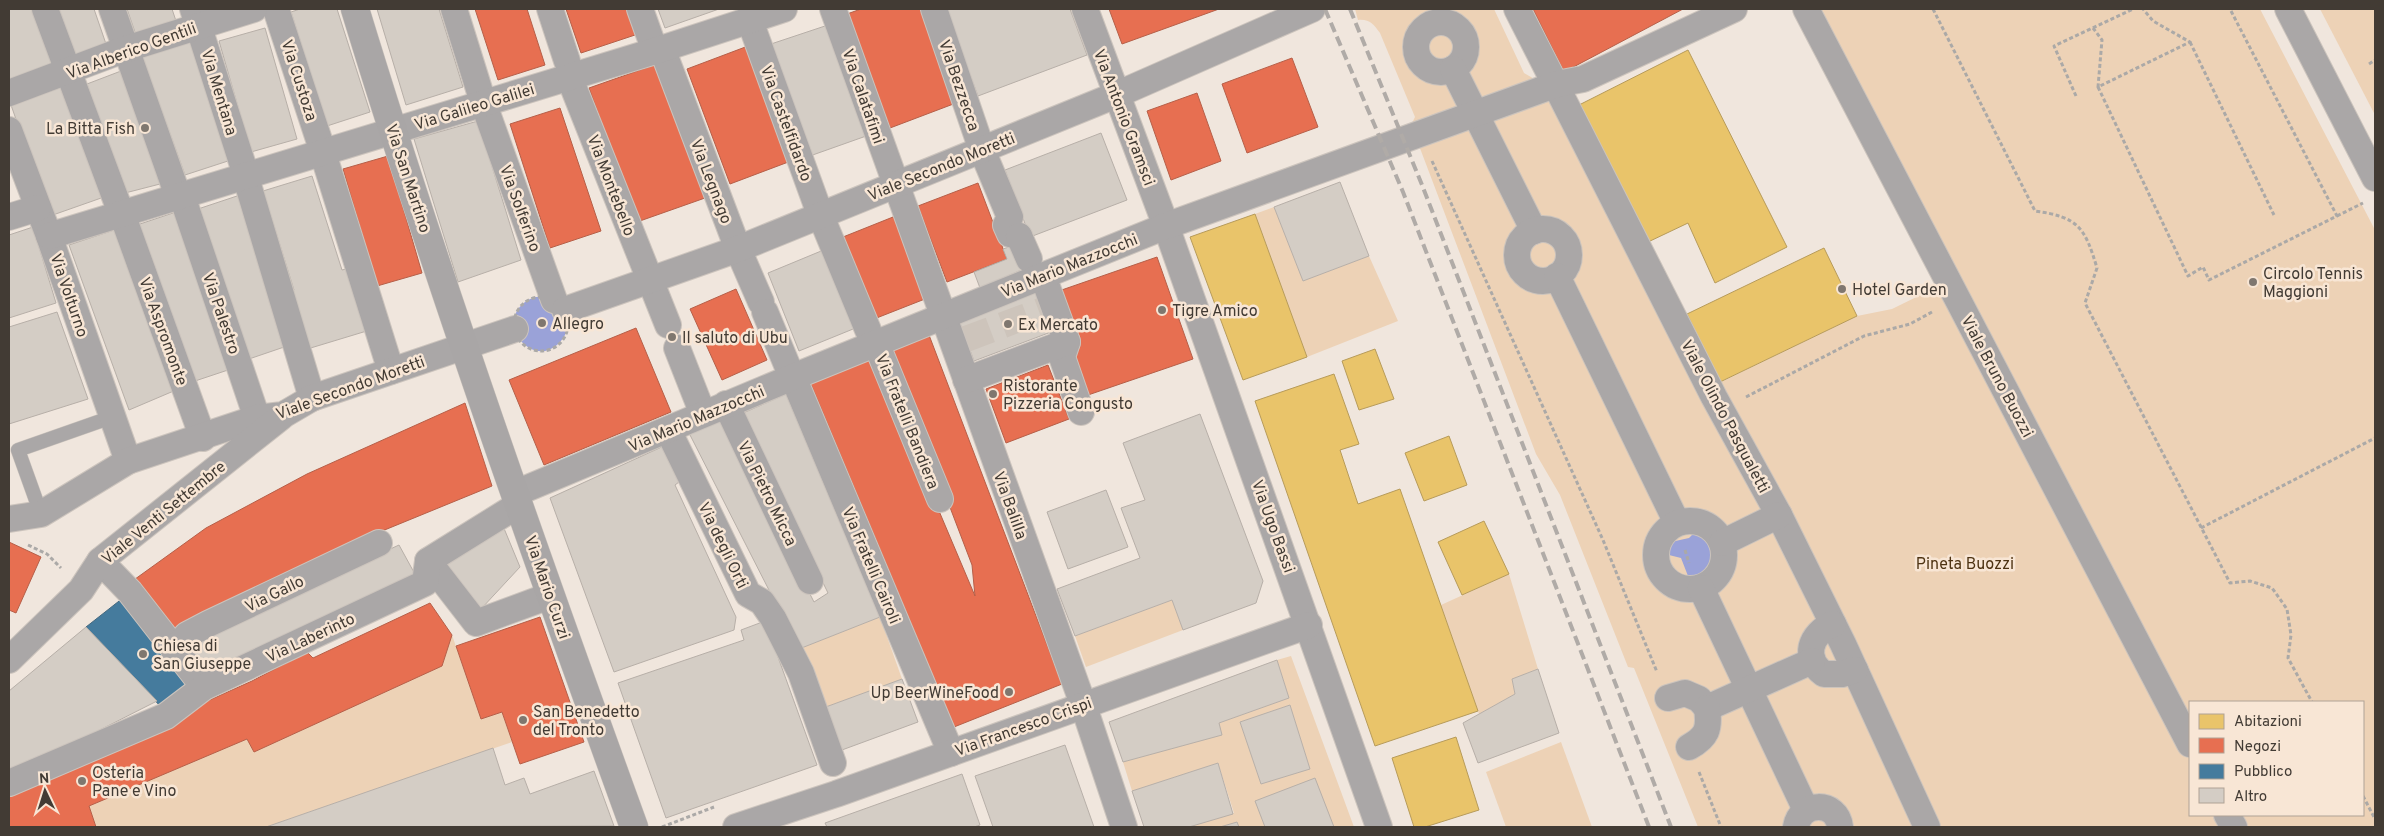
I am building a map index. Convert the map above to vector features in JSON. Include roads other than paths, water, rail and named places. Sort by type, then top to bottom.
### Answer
[{"type":"street","name":"Via Aspromonte","points":[[45,9],[124,219],[203,438]]},
{"type":"street","name":"Via Palestro","points":[[112,9],[257,418]]},
{"type":"street","name":"Via Alberico Gentili","points":[[9,93],[126,49],[196,17],[254,9]]},
{"type":"street","name":"Via Custoza","points":[[276,9],[325,158],[391,371]]},
{"type":"street","name":"Via San Martino","points":[[356,9],[393,130],[465,346]]},
{"type":"street","name":"Via Solferino","points":[[454,9],[486,109],[560,305]]},
{"type":"street","points":[[550,9],[567,61]]},
{"type":"street","name":"Via Legnago","points":[[640,9],[661,55],[738,249],[790,371]]},
{"type":"street","name":"Via Galileo Galilei","points":[[49,236],[124,219],[182,202],[325,158],[393,130],[486,109],[661,55],[746,21],[784,9]]},
{"type":"street","name":"Via Calatafimi","points":[[833,9],[895,184]]},
{"type":"street","name":"Via Bezzecca","points":[[934,9],[982,150],[1014,226],[1036,268],[1067,342]]},
{"type":"street","name":"Via Antonio Gramsci","points":[[1085,9],[1166,226]]},
{"type":"street","name":"Viale Secondo Moretti","points":[[560,305],[649,282],[738,249],[1116,95],[1312,9]]},
{"type":"street","name":"Viale Olindo Pasqualetti","points":[[1517,9],[1557,84],[1721,410],[1779,514],[1855,670],[1927,827]]},
{"type":"street","name":"Via Mario Mazzocchi","points":[[513,501],[726,404],[790,371],[872,336],[943,316],[1036,268],[1166,226],[1557,84],[1583,79],[1734,9]]},
{"type":"street","name":"Viale Bruno Buozzi","points":[[1806,9],[2189,742]]},
{"type":"street","points":[[2288,9],[2372,189]]},
{"type":"street","name":"Via Mentana","points":[[196,17],[248,182],[312,398]]},
{"type":"street","points":[[1425,17],[1459,28],[1464,35],[1466,50],[1464,58],[1453,69],[1436,72],[1421,63],[1417,55],[1417,38],[1425,17]]},
{"type":"street","name":"Via Castelfidardo","points":[[746,21],[820,214]]},
{"type":"street","points":[[1453,69],[1534,231]]},
{"type":"street","name":"Via Montebello","points":[[574,89],[699,404]]},
{"type":"street","name":"Via Volturno","points":[[9,130],[49,236],[128,461]]},
{"type":"street","name":"Via Balilla","points":[[895,184],[1083,704],[1124,827]]},
{"type":"street","points":[[9,217],[38,208]]},
{"type":"street","name":"Via Fratelli Bandiera","points":[[820,214],[940,499]]},
{"type":"street","name":"Via Ugo Bassi","points":[[1166,226],[1379,827]]},
{"type":"street","points":[[1551,230],[1564,240],[1569,255],[1564,271],[1557,276],[1541,281],[1532,278],[1520,266],[1518,250],[1527,235],[1534,231],[1551,230]]},
{"type":"street","points":[[1557,276],[1677,523]]},
{"type":"street","name":"Viale Secondo Moretti","points":[[41,514],[128,461],[203,438],[257,418],[283,415],[312,398],[515,329]]},
{"type":"street","points":[[966,380],[1067,342]]},
{"type":"street","points":[[1067,342],[1062,357],[1081,412]]},
{"type":"street","name":"Via Mario Curzi","points":[[465,346],[513,501],[550,596],[634,827]]},
{"type":"street","name":"Via Fratelli Cairoli","points":[[790,371],[951,753]]},
{"type":"street","name":"Via Pietro Micca","points":[[726,404],[810,581]]},
{"type":"street","name":"Viale Venti Settembre","points":[[9,660],[81,590],[100,562],[283,415]]},
{"type":"street","name":"Via degli Orti","points":[[668,430],[748,594],[762,602],[774,618],[801,672],[833,763]]},
{"type":"street","points":[[513,501],[428,561],[476,623],[541,599]]},
{"type":"street","points":[[9,519],[41,514]]},
{"type":"street","points":[[1722,543],[1779,514]]},
{"type":"street","points":[[1699,522],[1709,526],[1722,543],[1725,554],[1719,575],[1711,583],[1701,588],[1689,590],[1678,588],[1667,582],[1660,573],[1656,561],[1656,549],[1660,538],[1667,529],[1677,523],[1699,522]]},
{"type":"street","name":"Via Gallo","points":[[174,650],[187,635],[378,542]]},
{"type":"street","name":"Via Laberinto","points":[[9,783],[166,716],[204,687],[425,583],[428,561]]},
{"type":"street","points":[[100,562],[130,592],[204,687]]},
{"type":"street","points":[[1701,588],[1749,689],[1801,818],[1820,807],[1827,808],[1837,818],[1840,827]]},
{"type":"street","points":[[1833,624],[1818,633],[1812,641],[1810,650],[1812,661],[1824,674],[1842,674],[1855,670]]},
{"type":"street","name":"Via Francesco Crispi","points":[[737,827],[1309,625]]},
{"type":"street","points":[[1707,708],[1812,661]]},
{"type":"street","points":[[1668,698],[1685,693],[1699,699],[1707,708],[1709,721],[1707,731],[1700,741],[1689,747]]},
{"type":"street","points":[[2228,816],[2234,827]]},
{"type":"lane","points":[[41,514],[18,450],[112,417]]},
{"type":"water","points":[[535,297],[545,297],[568,318],[567,330],[563,339],[546,351],[535,350],[525,345],[518,336],[514,326],[515,315],[522,305]]},
{"type":"water","points":[[1693,534],[1707,539],[1711,556],[1710,565],[1700,578],[1688,576],[1681,558],[1669,555],[1668,547],[1671,542],[1689,538]]},
{"type":"tunnel","points":[[966,339],[1051,307]]},
{"type":"railway","points":[[1325,9],[1403,192],[1649,827]]},
{"type":"railway","points":[[1350,9],[1422,185],[1671,827]]},
{"type":"place","name":"La Bitta Fish","points":[[145,128]]},
{"type":"place","name":"Circolo Tennis Maggioni","points":[[2253,282]]},
{"type":"place","name":"Hotel Garden","points":[[1842,289]]},
{"type":"place","name":"Tigre Amico","points":[[1162,310]]},
{"type":"place","name":"Allegro","points":[[542,323]]},
{"type":"place","name":"Ex Mercato","points":[[1008,324]]},
{"type":"place","name":"Il saluto di Ubu","points":[[672,337]]},
{"type":"place","name":"Ristorante Pizzeria Congusto","points":[[993,394]]},
{"type":"place","name":"Chiesa di San Giuseppe","points":[[143,654]]},
{"type":"place","name":"Up BeerWineFood","points":[[1009,692]]},
{"type":"place","name":"San Benedetto del Tronto","points":[[523,720]]},
{"type":"place","name":"Osteria Pane e Vino","points":[[82,781]]},
{"type":"park label","name":"Pineta Buozzi","points":[[1965,563]]}]
